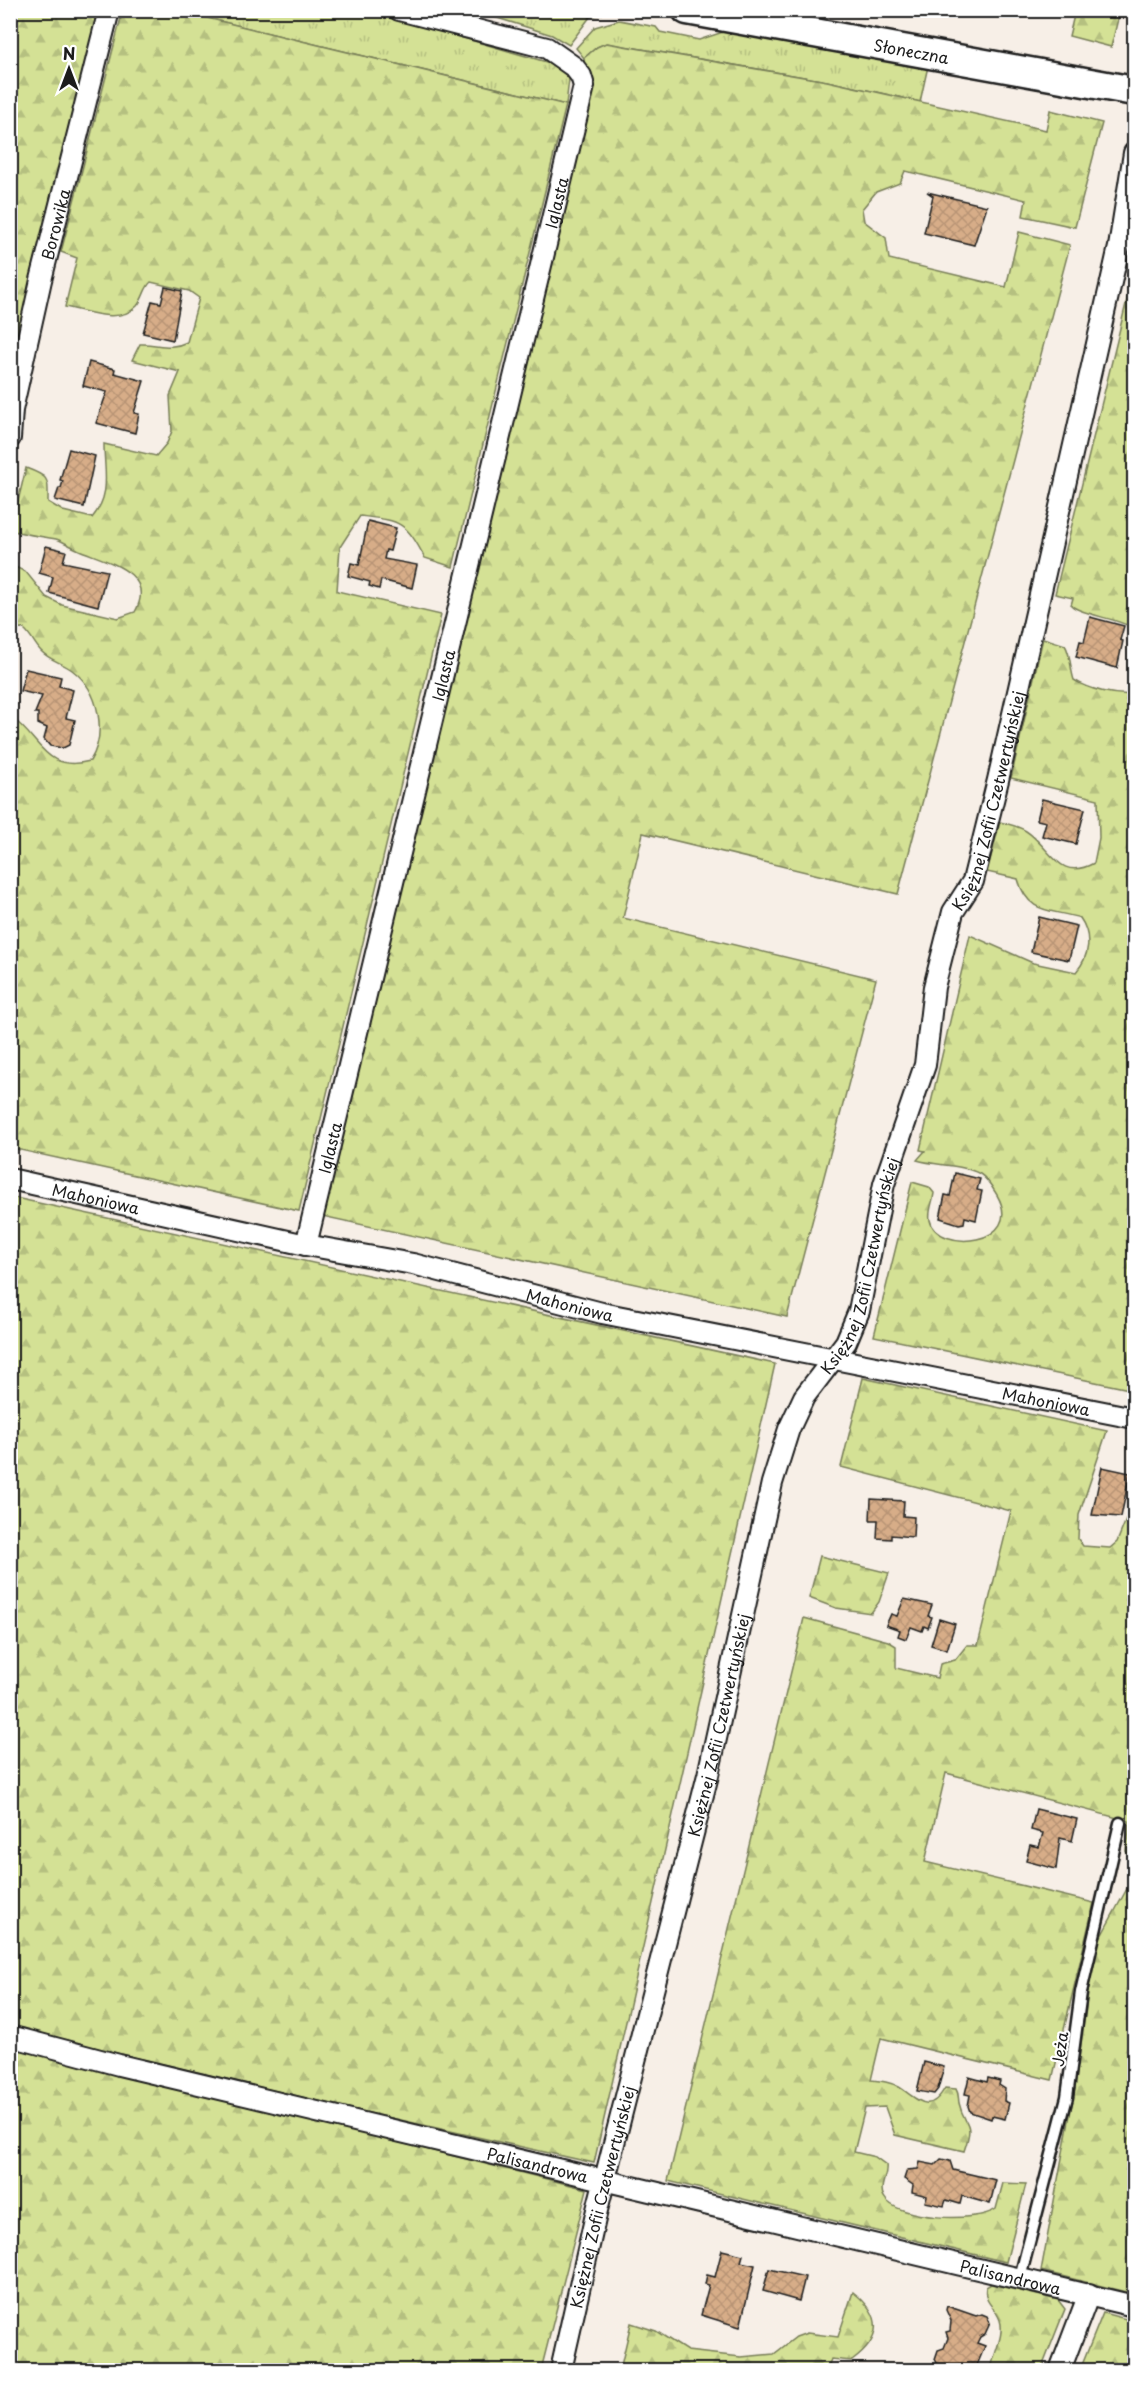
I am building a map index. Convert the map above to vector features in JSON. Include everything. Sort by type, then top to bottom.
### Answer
[{"type":"main road","name":"Słoneczna","points":[[687,10],[1134,91]]},
{"type":"main road","name":"Słoneczna","points":[[799,10],[1134,91]]},
{"type":"street","name":"Borowika","points":[[10,438],[12,410],[41,280],[109,10]]},
{"type":"street","name":"Iglasta","points":[[306,1245],[584,86],[581,76],[547,48],[407,11]]},
{"type":"street","name":"Księżnej Zofii Czetwertyńskiej","points":[[561,2370],[606,2179],[708,1775],[772,1483],[789,1430],[804,1397],[846,1342],[859,1311],[884,1184],[926,1065],[934,987],[953,912],[973,881],[1119,247],[1134,153]]},
{"type":"street","name":"Mahoniowa","points":[[10,1179],[306,1245],[413,1264],[602,1313],[1134,1418]]},
{"type":"street","name":"Palisandrowa","points":[[10,2036],[119,2065],[1020,2277],[1134,2306]]},
{"type":"street","points":[[1060,2370],[1089,2294]]},
{"type":"lane","name":"Jeża","points":[[1020,2277],[1067,2097],[1081,1992],[1120,1823]]},
{"type":"green space","points":[[123,10],[178,11],[566,105],[453,567],[425,558],[406,529],[393,521],[384,519],[360,516],[340,547],[337,591],[441,615],[299,1211],[11,1148],[11,717],[44,751],[62,762],[90,761],[95,750],[99,726],[94,701],[82,679],[72,670],[44,654],[24,629],[11,626],[11,565],[26,572],[46,597],[62,605],[118,618],[135,612],[140,598],[139,587],[134,577],[113,563],[56,539],[11,530],[26,468],[46,479],[48,502],[63,511],[92,518],[105,491],[104,444],[156,456],[167,443],[172,431],[170,396],[180,372],[132,360],[140,344],[175,346],[187,342],[199,298],[189,291],[151,282],[137,306],[121,315],[102,315],[65,307],[77,258],[61,252]]},
{"type":"green space","points":[[344,10],[401,20],[557,65],[569,79],[566,105],[178,11]]},
{"type":"green space","points":[[11,11],[102,11],[11,380]]},
{"type":"green space","points":[[475,11],[611,11],[590,17],[569,45],[552,35]]},
{"type":"green space","points":[[1075,11],[1120,11],[1111,47],[1069,36]]},
{"type":"green space","points":[[619,20],[656,27],[660,32],[699,40],[723,32],[928,66],[920,102],[827,81],[607,43],[597,47],[584,58],[576,48],[595,27]]},
{"type":"green space","points":[[606,43],[827,81],[1046,130],[1050,110],[1102,123],[1075,227],[1023,216],[1026,200],[905,171],[900,183],[876,192],[862,209],[864,221],[886,238],[889,259],[1006,287],[1019,232],[1070,245],[898,894],[643,833],[623,918],[876,979],[787,1317],[322,1216],[589,111],[584,58]]},
{"type":"green space","points":[[1134,271],[1134,628],[1075,608],[1071,605],[1073,598],[1055,594]]},
{"type":"green space","points":[[1043,638],[1065,645],[1074,680],[1087,687],[1103,691],[1134,694],[1134,1390],[874,1336],[912,1182],[929,1187],[934,1193],[930,1220],[936,1231],[948,1237],[962,1240],[977,1239],[990,1234],[1000,1225],[1003,1212],[997,1195],[983,1176],[965,1168],[917,1160],[925,1151],[920,1150],[970,935],[1033,963],[1076,972],[1087,952],[1088,938],[1080,918],[1042,909],[1028,899],[1018,879],[987,872],[1000,822],[1026,831],[1063,866],[1072,869],[1094,863],[1099,838],[1098,799],[1011,778]]},
{"type":"green space","points":[[11,1197],[775,1364],[594,2163],[369,2113],[11,2028]]},
{"type":"green space","points":[[863,1378],[1107,1431],[1079,1515],[1078,1539],[1083,1546],[1110,1548],[1117,1542],[1134,1500],[1134,1864],[1126,1851],[1129,1821],[946,1773],[925,1862],[1094,1903],[1052,2080],[881,2038],[871,2080],[893,2084],[918,2100],[928,2103],[934,2101],[945,2088],[956,2089],[969,2134],[964,2151],[895,2135],[885,2107],[865,2108],[854,2152],[875,2157],[886,2165],[882,2193],[891,2205],[920,2215],[955,2217],[986,2213],[996,2209],[1003,2183],[1026,2184],[1006,2262],[668,2181],[804,1618],[888,1641],[896,1646],[896,1668],[937,1678],[940,1664],[955,1660],[967,1645],[978,1645],[1011,1511],[841,1467]]},
{"type":"green space","points":[[820,1556],[889,1573],[879,1602],[871,1613],[836,1608],[809,1598]]},
{"type":"green space","points":[[1134,1876],[1134,2294],[1041,2271],[1075,2088],[1094,1949]]},
{"type":"green space","points":[[10,2046],[587,2189],[541,2370],[11,2370]]},
{"type":"green space","points":[[991,2284],[1058,2300],[1065,2309],[1041,2370],[991,2370],[1001,2326],[998,2315],[986,2297],[986,2287]]},
{"type":"green space","points":[[853,2292],[870,2310],[874,2319],[874,2336],[862,2353],[852,2361],[831,2359],[827,2370],[620,2370],[631,2323],[656,2331],[687,2351],[741,2357],[774,2354],[796,2337],[807,2333],[838,2337]]},
{"type":"green space","points":[[1103,2313],[1134,2321],[1134,2370],[1080,2370]]},
{"type":"building","points":[[927,192],[987,206],[974,245],[924,233],[933,196]]},
{"type":"building","points":[[165,287],[182,291],[173,340],[143,333],[152,301],[161,303]]},
{"type":"building","points":[[89,362],[115,369],[114,373],[144,381],[134,413],[139,414],[135,433],[96,423],[107,392],[83,386]]},
{"type":"building","points":[[69,449],[95,456],[84,507],[55,500],[63,481],[60,480]]},
{"type":"building","points":[[368,521],[396,528],[390,551],[386,550],[384,559],[417,565],[412,588],[381,580],[379,589],[369,586],[370,582],[348,576],[351,563],[359,565]]},
{"type":"building","points":[[46,546],[66,551],[63,562],[107,571],[98,606],[49,593],[53,577],[39,573]]},
{"type":"building","points":[[1090,617],[1124,626],[1117,668],[1076,657],[1080,641],[1084,642]]},
{"type":"building","points":[[26,669],[61,677],[59,686],[73,690],[66,718],[75,720],[69,745],[63,748],[50,746],[44,739],[47,728],[38,724],[38,713],[35,713],[42,696],[20,691]]},
{"type":"building","points":[[1042,799],[1085,809],[1076,844],[1042,836],[1046,822],[1037,820]]},
{"type":"building","points":[[1039,917],[1077,926],[1069,960],[1031,952]]},
{"type":"building","points":[[955,1173],[980,1179],[977,1190],[982,1191],[976,1220],[965,1217],[964,1223],[959,1224],[940,1218],[945,1195],[950,1196]]},
{"type":"building","points":[[1102,1467],[1130,1473],[1121,1517],[1092,1515]]},
{"type":"building","points":[[871,1499],[904,1501],[903,1516],[914,1517],[913,1537],[891,1535],[891,1539],[877,1538],[878,1520],[870,1520]]},
{"type":"building","points":[[904,1599],[932,1605],[928,1616],[932,1617],[928,1628],[924,1626],[922,1631],[911,1627],[906,1639],[898,1636],[900,1630],[886,1625],[891,1614],[897,1616]]},
{"type":"building","points":[[939,1619],[955,1624],[947,1650],[931,1645]]},
{"type":"building","points":[[1036,1809],[1077,1819],[1072,1841],[1060,1838],[1056,1869],[1026,1861],[1030,1845],[1039,1847],[1043,1833],[1031,1830]]},
{"type":"building","points":[[924,2062],[944,2067],[938,2089],[934,2094],[917,2091]]},
{"type":"building","points":[[969,2077],[987,2082],[988,2078],[1000,2081],[999,2085],[1005,2089],[1004,2101],[1009,2103],[1005,2119],[992,2116],[991,2119],[970,2112],[968,2106],[970,2095],[965,2094]]},
{"type":"building","points":[[941,2159],[950,2161],[953,2170],[996,2180],[990,2204],[962,2196],[960,2204],[946,2200],[944,2206],[925,2202],[927,2196],[912,2192],[913,2185],[904,2179],[907,2170],[918,2169],[920,2162],[935,2165]]},
{"type":"building","points":[[722,2250],[743,2255],[741,2262],[755,2265],[740,2327],[701,2315],[709,2285],[705,2284],[707,2275],[715,2277]]},
{"type":"building","points":[[769,2269],[805,2277],[799,2301],[763,2291]]},
{"type":"building","points":[[947,2306],[976,2316],[982,2314],[987,2316],[990,2323],[985,2334],[977,2343],[985,2346],[975,2370],[936,2370],[938,2365],[935,2359],[938,2350],[944,2348],[948,2338],[946,2332],[950,2331],[951,2321],[946,2310]]}]
